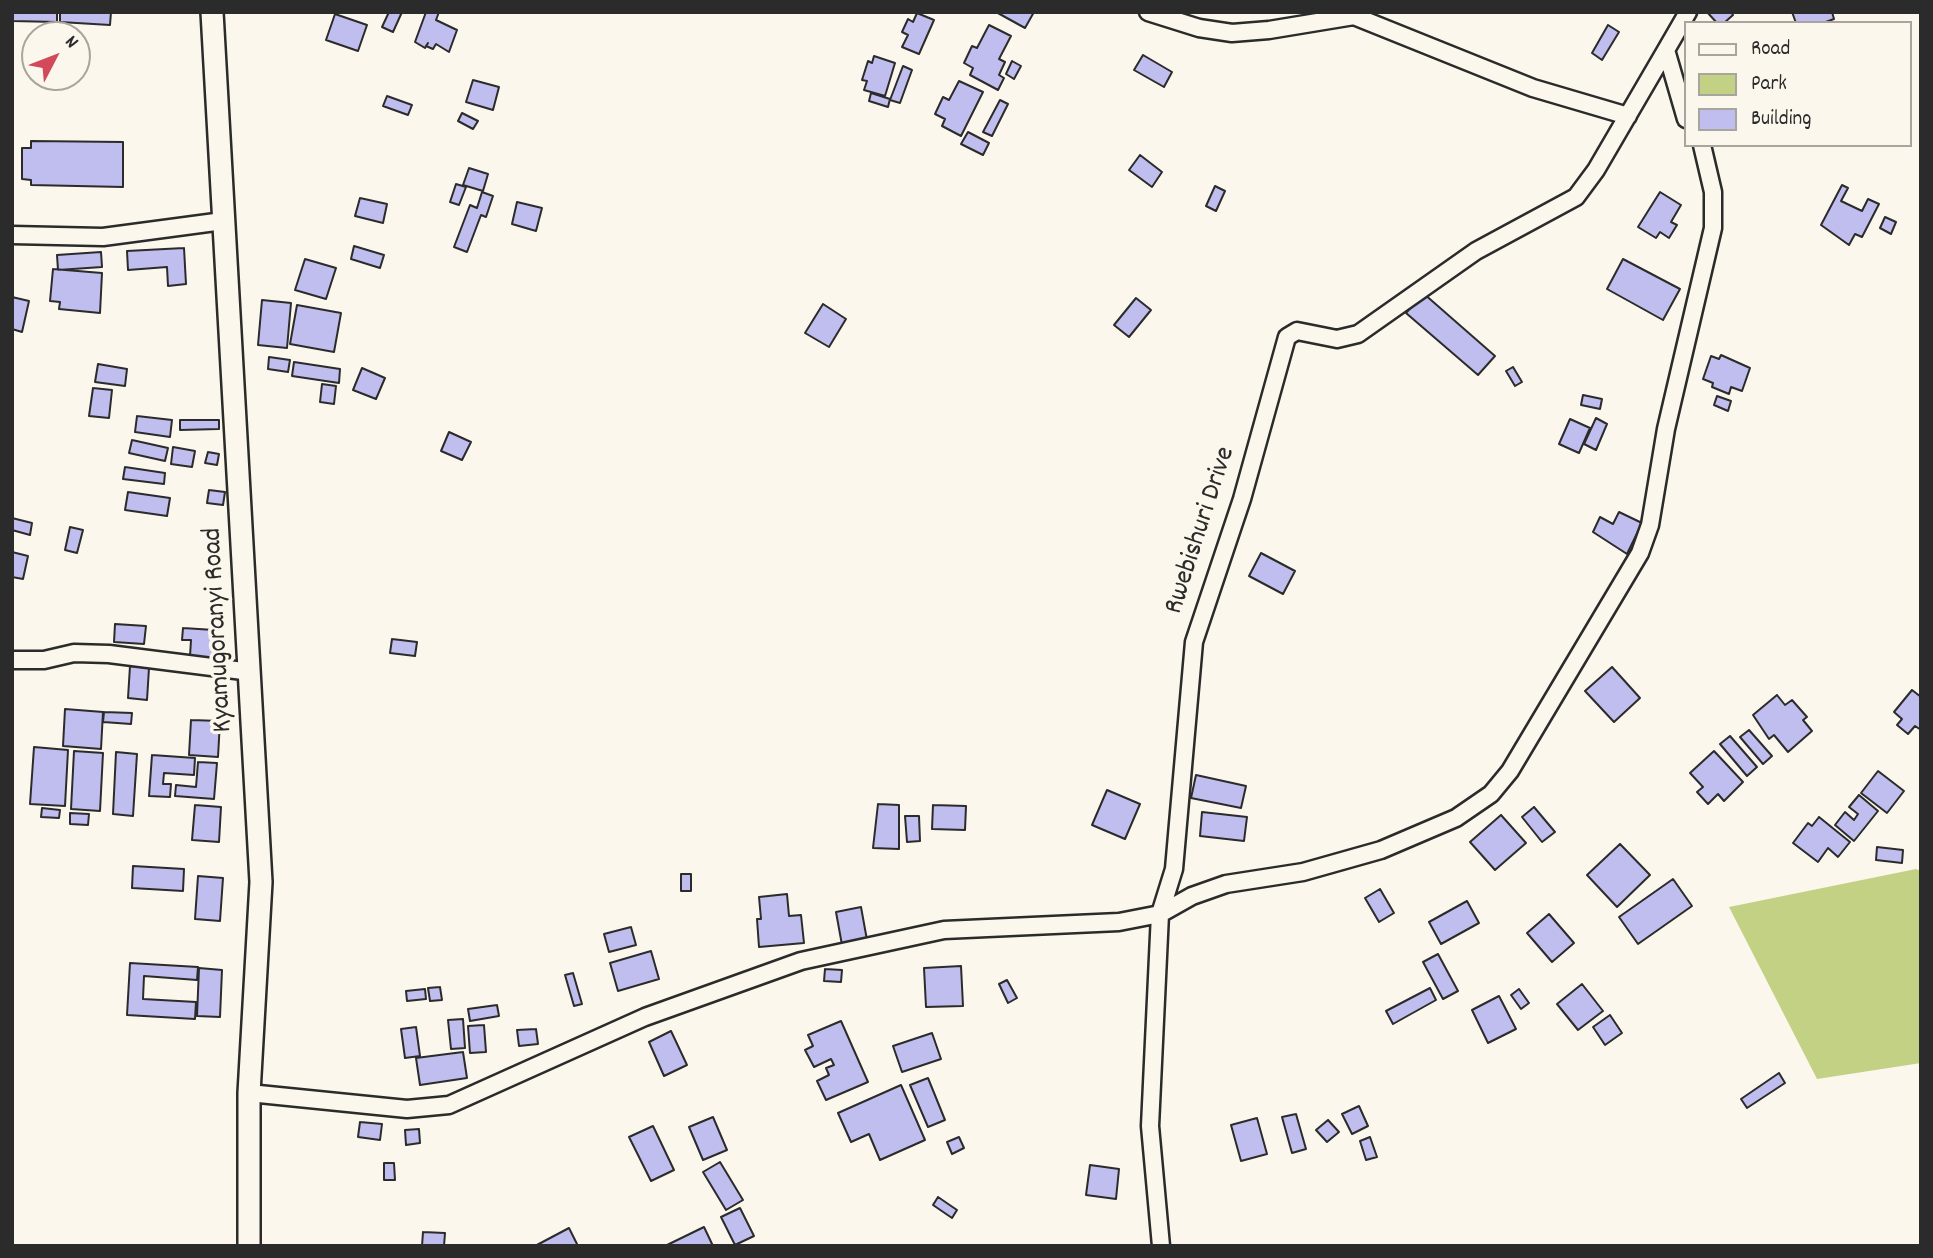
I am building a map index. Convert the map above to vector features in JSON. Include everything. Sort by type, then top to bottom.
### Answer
[{"type":"street","name":"Kyamugoranyi Road","points":[[212,12],[261,882],[248,1093],[249,1246]]},
{"type":"street","points":[[1148,12],[1199,28],[1232,33],[1269,30],[1354,16],[1533,88],[1628,116]]},
{"type":"street","name":"Rwebishuri Drive","points":[[1161,1246],[1150,1126],[1160,914],[1174,869],[1194,642],[1242,499],[1287,337],[1297,331],[1330,339],[1358,334],[1476,251],[1576,197],[1628,116],[1688,12]]},
{"type":"street","points":[[1667,50],[1685,116]]},
{"type":"street","points":[[248,1093],[407,1109],[449,1105],[645,1017],[801,961],[944,930],[1119,922],[1160,914],[1192,896],[1226,884],[1303,872],[1381,850],[1456,818],[1482,800],[1510,771],[1640,553],[1650,525],[1666,429],[1713,229],[1713,192],[1702,147]]},
{"type":"street","points":[[12,235],[103,237],[223,221]]},
{"type":"street","points":[[12,660],[44,660],[74,653],[109,654],[251,672]]},
{"type":"green space","points":[[1916,869],[1921,871],[1921,1063],[1817,1079],[1729,907]]},
{"type":"building","points":[[12,12],[57,12],[57,21],[12,21]]},
{"type":"building","points":[[60,12],[111,12],[110,25],[91,24],[91,21],[60,21]]},
{"type":"building","points":[[389,12],[402,12],[393,32],[382,27]]},
{"type":"building","points":[[426,12],[439,12],[436,20],[457,30],[449,52],[436,44],[433,49],[415,42]]},
{"type":"building","points":[[996,12],[1034,12],[1025,28]]},
{"type":"building","points":[[1707,12],[1731,12],[1733,15],[1726,21],[1715,21]]},
{"type":"building","points":[[1792,12],[1832,12],[1834,19],[1828,21],[1795,21]]},
{"type":"building","points":[[917,13],[934,20],[919,54],[902,47],[908,35],[902,32],[908,19],[913,22]]},
{"type":"building","points":[[335,14],[367,25],[358,51],[326,40]]},
{"type":"building","points":[[989,25],[1011,36],[999,59],[1005,62],[999,75],[1004,78],[998,90],[970,75],[973,68],[964,63],[972,46],[977,48]]},
{"type":"building","points":[[1608,25],[1619,32],[1602,60],[1592,53]]},
{"type":"building","points":[[1143,55],[1172,72],[1164,87],[1134,70]]},
{"type":"building","points":[[874,56],[895,63],[885,96],[864,90],[867,81],[862,80],[868,61],[872,63]]},
{"type":"building","points":[[1012,61],[1021,66],[1014,79],[1006,74]]},
{"type":"building","points":[[903,66],[912,70],[900,103],[890,100]]},
{"type":"building","points":[[473,80],[499,87],[493,110],[466,102]]},
{"type":"building","points":[[959,81],[983,92],[961,136],[942,126],[945,119],[935,114],[943,97],[949,100]]},
{"type":"building","points":[[871,93],[890,99],[888,107],[869,101]]},
{"type":"building","points":[[387,96],[412,105],[408,115],[383,106]]},
{"type":"building","points":[[1000,100],[1008,104],[992,136],[983,132]]},
{"type":"building","points":[[462,113],[478,121],[473,129],[458,121]]},
{"type":"building","points":[[968,132],[989,143],[983,155],[961,144]]},
{"type":"building","points":[[31,141],[123,142],[123,187],[31,185],[31,180],[22,179],[22,148],[31,148]]},
{"type":"building","points":[[1140,155],[1162,172],[1152,187],[1129,170]]},
{"type":"building","points":[[469,168],[488,174],[483,191],[463,185]]},
{"type":"building","points":[[456,184],[466,187],[459,205],[450,202]]},
{"type":"building","points":[[1842,185],[1848,188],[1841,201],[1862,211],[1868,199],[1879,204],[1862,237],[1855,234],[1849,245],[1821,225]]},
{"type":"building","points":[[1215,186],[1225,191],[1216,211],[1206,206]]},
{"type":"building","points":[[482,192],[493,196],[486,217],[481,215],[467,252],[454,247],[470,205],[477,208]]},
{"type":"building","points":[[1660,192],[1681,205],[1671,222],[1677,225],[1669,238],[1660,232],[1656,238],[1638,227]]},
{"type":"building","points":[[360,198],[387,204],[383,223],[355,216]]},
{"type":"building","points":[[517,202],[542,208],[536,231],[512,224]]},
{"type":"building","points":[[1885,217],[1896,222],[1891,234],[1880,228]]},
{"type":"building","points":[[354,246],[384,255],[380,268],[351,259]]},
{"type":"building","points":[[184,248],[186,284],[168,286],[167,267],[128,270],[127,251]]},
{"type":"building","points":[[101,252],[102,267],[58,270],[57,255]]},
{"type":"building","points":[[305,259],[336,268],[326,299],[295,290]]},
{"type":"building","points":[[1623,259],[1680,289],[1663,320],[1607,289]]},
{"type":"building","points":[[53,269],[102,273],[100,313],[59,309],[60,302],[50,301]]},
{"type":"building","points":[[1423,293],[1495,356],[1478,375],[1406,313]]},
{"type":"building","points":[[12,297],[29,301],[22,332],[12,329]]},
{"type":"building","points":[[1136,298],[1151,310],[1129,337],[1114,325]]},
{"type":"building","points":[[262,300],[291,303],[287,348],[258,345]]},
{"type":"building","points":[[823,304],[846,319],[829,347],[805,333]]},
{"type":"building","points":[[297,305],[341,313],[334,352],[290,344]]},
{"type":"building","points":[[1721,355],[1750,368],[1742,391],[1731,387],[1729,394],[1712,387],[1713,383],[1703,379],[1711,356],[1719,359]]},
{"type":"building","points":[[269,357],[290,360],[288,372],[268,369]]},
{"type":"building","points":[[294,362],[340,369],[339,383],[292,376]]},
{"type":"building","points":[[98,364],[127,369],[125,386],[95,382]]},
{"type":"building","points":[[1513,367],[1522,382],[1515,386],[1506,371]]},
{"type":"building","points":[[362,368],[385,378],[376,399],[353,390]]},
{"type":"building","points":[[322,384],[336,386],[334,404],[320,402]]},
{"type":"building","points":[[93,388],[112,390],[109,418],[89,416]]},
{"type":"building","points":[[1583,395],[1602,399],[1600,409],[1581,405]]},
{"type":"building","points":[[1717,396],[1731,401],[1728,411],[1714,405]]},
{"type":"building","points":[[137,416],[172,420],[170,437],[135,432]]},
{"type":"building","points":[[1596,418],[1607,424],[1596,450],[1584,444]]},
{"type":"building","points":[[1570,419],[1590,428],[1579,453],[1559,444]]},
{"type":"building","points":[[180,420],[219,420],[219,429],[180,430]]},
{"type":"building","points":[[449,432],[471,442],[462,460],[441,451]]},
{"type":"building","points":[[132,440],[168,448],[165,461],[129,453]]},
{"type":"building","points":[[173,447],[195,451],[192,467],[171,464]]},
{"type":"building","points":[[208,452],[219,454],[217,465],[205,463]]},
{"type":"building","points":[[125,467],[165,473],[164,484],[123,479]]},
{"type":"building","points":[[209,490],[225,492],[223,505],[207,503]]},
{"type":"building","points":[[128,492],[170,498],[167,516],[125,510]]},
{"type":"building","points":[[1619,512],[1642,523],[1627,554],[1593,532],[1600,517],[1613,524]]},
{"type":"building","points":[[12,518],[32,523],[30,535],[12,530]]},
{"type":"building","points":[[70,527],[83,530],[77,553],[65,550]]},
{"type":"building","points":[[12,552],[28,556],[23,579],[12,577]]},
{"type":"building","points":[[1261,553],[1295,571],[1283,594],[1249,576]]},
{"type":"building","points":[[115,624],[146,626],[144,644],[114,642]]},
{"type":"building","points":[[183,628],[214,630],[213,658],[190,656],[191,640],[182,640]]},
{"type":"building","points":[[392,639],[417,642],[415,656],[390,653]]},
{"type":"building","points":[[130,666],[149,668],[147,700],[128,698]]},
{"type":"building","points":[[1612,667],[1640,698],[1614,722],[1585,691]]},
{"type":"building","points":[[1912,690],[1921,697],[1921,730],[1915,726],[1908,734],[1897,725],[1902,719],[1894,712]]},
{"type":"building","points":[[1777,695],[1785,705],[1792,700],[1807,717],[1803,720],[1812,731],[1788,752],[1774,735],[1769,739],[1753,715]]},
{"type":"building","points":[[65,709],[103,712],[101,749],[63,746]]},
{"type":"building","points":[[104,712],[132,713],[131,724],[103,722]]},
{"type":"building","points":[[191,720],[220,721],[218,757],[189,755]]},
{"type":"building","points":[[1749,730],[1772,756],[1763,764],[1740,737]]},
{"type":"building","points":[[1730,736],[1757,767],[1747,776],[1720,744]]},
{"type":"building","points":[[34,747],[68,750],[65,806],[30,804]]},
{"type":"building","points":[[74,751],[103,753],[100,811],[71,809]]},
{"type":"building","points":[[1714,751],[1743,782],[1724,801],[1718,794],[1708,804],[1697,792],[1703,787],[1690,773]]},
{"type":"building","points":[[116,752],[137,754],[133,816],[113,814]]},
{"type":"building","points":[[152,755],[195,758],[194,775],[164,773],[163,784],[171,784],[170,797],[149,796]]},
{"type":"building","points":[[198,762],[217,763],[214,799],[175,796],[176,785],[196,787]]},
{"type":"building","points":[[1878,771],[1904,791],[1887,813],[1861,793]]},
{"type":"building","points":[[1196,775],[1246,786],[1241,808],[1191,798]]},
{"type":"building","points":[[1107,790],[1140,804],[1125,839],[1092,825]]},
{"type":"building","points":[[1859,795],[1878,811],[1854,841],[1835,825],[1845,812],[1854,820],[1858,814],[1849,807]]},
{"type":"building","points":[[878,804],[899,805],[899,849],[873,848]]},
{"type":"building","points":[[195,805],[221,807],[219,842],[192,840]]},
{"type":"building","points":[[933,805],[966,806],[965,830],[932,829]]},
{"type":"building","points":[[1534,807],[1555,832],[1542,842],[1522,817]]},
{"type":"building","points":[[42,808],[60,810],[59,818],[41,817]]},
{"type":"building","points":[[1202,812],[1247,817],[1244,841],[1200,836]]},
{"type":"building","points":[[70,813],[89,814],[88,825],[70,824]]},
{"type":"building","points":[[1501,815],[1526,843],[1495,870],[1470,842]]},
{"type":"building","points":[[905,816],[919,816],[920,841],[907,842]]},
{"type":"building","points":[[1819,817],[1850,842],[1838,857],[1828,848],[1818,862],[1793,843],[1808,823],[1812,826]]},
{"type":"building","points":[[1620,844],[1650,875],[1617,907],[1587,875]]},
{"type":"building","points":[[1877,847],[1903,850],[1902,863],[1876,860]]},
{"type":"building","points":[[133,866],[184,869],[183,891],[132,888]]},
{"type":"building","points":[[681,874],[691,874],[691,891],[681,891]]},
{"type":"building","points":[[198,876],[223,878],[220,921],[195,919]]},
{"type":"building","points":[[1673,879],[1692,906],[1638,944],[1619,917]]},
{"type":"building","points":[[1380,889],[1394,913],[1379,922],[1365,898]]},
{"type":"building","points":[[787,894],[789,916],[801,915],[804,943],[759,947],[759,897]]},
{"type":"building","points":[[1467,901],[1479,923],[1441,944],[1429,922]]},
{"type":"building","points":[[861,907],[867,940],[842,945],[836,912]]},
{"type":"building","points":[[1549,914],[1574,943],[1552,962],[1527,933]]},
{"type":"building","points":[[631,927],[636,945],[609,952],[604,934]]},
{"type":"building","points":[[651,951],[659,979],[618,991],[610,963]]},
{"type":"building","points":[[1438,954],[1458,991],[1443,999],[1423,962]]},
{"type":"building","points":[[130,963],[198,967],[197,980],[144,976],[143,999],[196,1002],[195,1019],[127,1015]]},
{"type":"building","points":[[961,966],[963,1006],[926,1007],[924,968]]},
{"type":"building","points":[[199,968],[222,970],[220,1017],[197,1016]]},
{"type":"building","points":[[825,969],[842,970],[841,982],[824,981]]},
{"type":"building","points":[[573,973],[582,1004],[574,1006],[565,975]]},
{"type":"building","points":[[1007,980],[1017,998],[1008,1003],[999,984]]},
{"type":"building","points":[[1582,984],[1603,1011],[1578,1030],[1557,1004]]},
{"type":"building","points":[[440,987],[442,1000],[430,1001],[428,988]]},
{"type":"building","points":[[1430,988],[1436,1000],[1393,1024],[1386,1011]]},
{"type":"building","points":[[425,989],[426,999],[407,1001],[406,991]]},
{"type":"building","points":[[1519,989],[1529,1003],[1521,1009],[1511,995]]},
{"type":"building","points":[[1499,996],[1516,1029],[1488,1043],[1472,1010]]},
{"type":"building","points":[[497,1005],[499,1016],[470,1021],[468,1009]]},
{"type":"building","points":[[1610,1015],[1622,1033],[1605,1045],[1593,1027]]},
{"type":"building","points":[[463,1019],[465,1048],[451,1049],[448,1020]]},
{"type":"building","points":[[841,1021],[868,1082],[826,1100],[817,1081],[829,1075],[826,1068],[834,1065],[831,1059],[814,1067],[805,1050],[813,1046],[808,1035]]},
{"type":"building","points":[[484,1025],[486,1052],[470,1053],[468,1026]]},
{"type":"building","points":[[416,1027],[420,1056],[405,1058],[401,1029]]},
{"type":"building","points":[[536,1029],[538,1044],[519,1046],[517,1030]]},
{"type":"building","points":[[671,1031],[687,1065],[664,1076],[649,1042]]},
{"type":"building","points":[[932,1033],[941,1059],[902,1072],[893,1046]]},
{"type":"building","points":[[463,1052],[467,1078],[420,1085],[416,1058]]},
{"type":"building","points":[[1779,1073],[1785,1083],[1747,1108],[1741,1099]]},
{"type":"building","points":[[928,1078],[945,1120],[928,1127],[910,1085]]},
{"type":"building","points":[[901,1085],[925,1140],[880,1160],[869,1134],[851,1142],[838,1113]]},
{"type":"building","points":[[1359,1106],[1368,1126],[1352,1134],[1342,1114]]},
{"type":"building","points":[[1296,1114],[1306,1149],[1292,1153],[1282,1117]]},
{"type":"building","points":[[713,1117],[727,1150],[703,1160],[689,1127]]},
{"type":"building","points":[[1257,1118],[1267,1154],[1241,1161],[1231,1125]]},
{"type":"building","points":[[1328,1120],[1339,1132],[1327,1142],[1316,1130]]},
{"type":"building","points":[[360,1122],[382,1124],[380,1140],[358,1137]]},
{"type":"building","points":[[653,1126],[674,1170],[651,1181],[629,1137]]},
{"type":"building","points":[[419,1129],[420,1143],[406,1145],[405,1130]]},
{"type":"building","points":[[959,1137],[964,1148],[952,1154],[947,1142]]},
{"type":"building","points":[[1370,1137],[1377,1157],[1366,1160],[1360,1141]]},
{"type":"building","points":[[720,1162],[743,1200],[726,1210],[703,1172]]},
{"type":"building","points":[[384,1163],[394,1163],[395,1180],[384,1180]]},
{"type":"building","points":[[1090,1165],[1119,1169],[1116,1199],[1086,1195]]},
{"type":"building","points":[[938,1197],[957,1210],[952,1218],[933,1205]]},
{"type":"building","points":[[740,1208],[754,1236],[735,1245],[721,1217]]},
{"type":"building","points":[[704,1227],[713,1246],[665,1246]]},
{"type":"building","points":[[569,1228],[577,1244],[574,1246],[535,1246]]},
{"type":"building","points":[[423,1232],[445,1233],[444,1246],[422,1246]]}]
